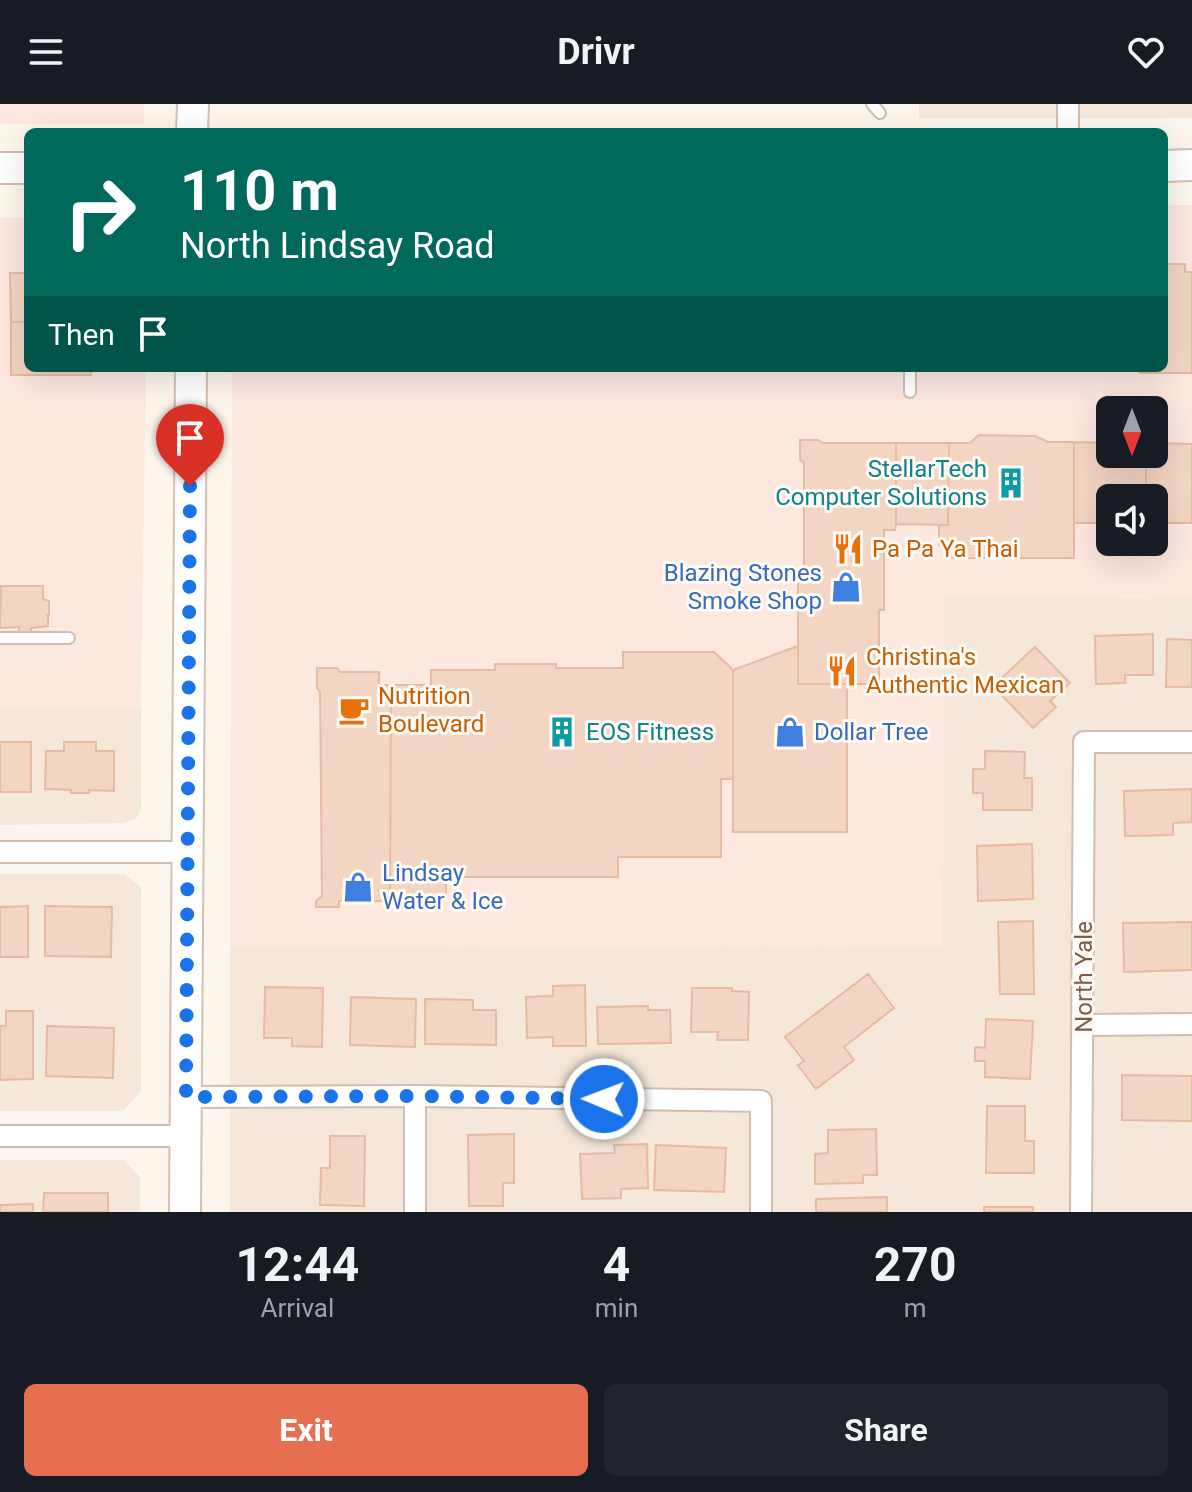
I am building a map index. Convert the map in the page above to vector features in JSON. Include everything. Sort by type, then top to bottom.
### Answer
[{"type":"main road","points":[[192,128],[193,104]]},
{"type":"main road","points":[[1168,166],[1192,165]]},
{"type":"main road","points":[[0,168],[24,168]]},
{"type":"main road","points":[[185,1212],[191,372]]},
{"type":"street","points":[[1068,104],[1068,128]]},
{"type":"street","name":"North Yale","points":[[1081,1212],[1084,742],[1192,742]]},
{"type":"street","points":[[0,852],[188,852]]},
{"type":"street","points":[[1083,1025],[1192,1024]]},
{"type":"street","points":[[415,1096],[415,1212]]},
{"type":"street","points":[[186,1097],[415,1096],[761,1101],[761,1212]]},
{"type":"street","points":[[0,1136],[186,1136]]},
{"type":"lane","points":[[872,104],[880,113]]},
{"type":"lane","points":[[910,372],[910,392]]},
{"type":"lane","points":[[0,638],[69,638]]},
{"type":"shaded area","points":[[0,104],[144,104],[144,124],[0,124]]},
{"type":"shaded area","points":[[919,104],[1192,104],[1192,118],[919,118]]},
{"type":"shaded area","points":[[1168,205],[1192,205],[1192,598],[944,596],[942,947],[230,946],[232,372],[1168,372]]},
{"type":"shaded area","points":[[0,218],[24,218],[24,372],[146,372],[141,708],[0,708]]},
{"type":"shaded area","points":[[944,596],[1192,598],[1192,1212],[230,1212],[230,946],[941,947]]},
{"type":"shaded area","points":[[0,708],[141,708],[141,809],[136,819],[124,823],[0,825]]},
{"type":"shaded area","points":[[0,874],[125,874],[141,888],[141,1091],[123,1111],[0,1111]]},
{"type":"shaded area","points":[[0,1160],[124,1160],[140,1177],[140,1212],[0,1212]]},
{"type":"building","points":[[1168,264],[1185,264],[1185,272],[1192,272],[1192,373],[1140,373],[1168,372]]},
{"type":"building","points":[[10,273],[24,273],[24,322],[11,322]]},
{"type":"building","points":[[11,322],[24,322],[24,372],[91,372],[91,375],[11,375]]},
{"type":"building","name":"StellarTech Computer Solutions","points":[[979,435],[1035,436],[1048,442],[1074,442],[1074,558],[948,558],[948,545],[939,545],[939,525],[948,525],[949,443],[970,443]]},
{"type":"building","points":[[800,440],[896,443],[896,524],[895,530],[884,530],[884,610],[879,610],[879,684],[798,684],[798,570],[804,570],[804,463],[800,460]]},
{"type":"building","points":[[1074,442],[1096,443],[1096,468],[1146,468],[1146,484],[1096,484],[1096,523],[1074,523]]},
{"type":"building","points":[[896,443],[949,443],[948,525],[896,524]]},
{"type":"building","points":[[1168,443],[1192,444],[1192,523],[1168,523],[1168,484],[1146,484],[1146,468],[1168,468]]},
{"type":"building","points":[[1,586],[43,586],[43,599],[49,601],[49,615],[46,615],[48,626],[31,628],[31,633],[19,633],[19,627],[0,628]]},
{"type":"building","points":[[1153,634],[1153,675],[1125,675],[1125,683],[1096,684],[1095,636]]},
{"type":"building","points":[[1167,639],[1192,640],[1192,687],[1166,687]]},
{"type":"building","name":"Dollar Tree","points":[[798,646],[798,684],[847,684],[847,832],[733,832],[733,670]]},
{"type":"building","points":[[1035,647],[1070,683],[1050,701],[1056,707],[1033,728],[993,686]]},
{"type":"building","name":"EOS Fitness","points":[[623,652],[714,652],[733,670],[733,779],[721,779],[721,857],[618,857],[618,877],[446,877],[446,897],[390,897],[391,685],[431,685],[431,670],[495,670],[495,664],[623,668]]},
{"type":"building","points":[[317,668],[337,668],[340,672],[379,672],[379,685],[391,685],[390,901],[339,901],[339,907],[316,907],[316,901],[322,896],[320,692],[317,688]]},
{"type":"building","points":[[0,742],[31,742],[31,792],[0,792]]},
{"type":"building","points":[[64,742],[96,742],[96,751],[114,751],[114,791],[71,793],[71,790],[45,789],[46,751],[64,751]]},
{"type":"building","points":[[985,751],[1025,752],[1024,778],[1032,778],[1032,810],[983,810],[983,793],[973,793],[973,769],[985,769]]},
{"type":"building","points":[[1192,789],[1192,822],[1173,823],[1173,835],[1125,836],[1124,791]]},
{"type":"building","points":[[1032,844],[1033,899],[978,901],[977,846]]},
{"type":"building","points":[[28,906],[28,957],[0,957],[0,907]]},
{"type":"building","points":[[45,906],[112,907],[111,957],[45,956]]},
{"type":"building","points":[[1033,921],[1034,994],[1000,994],[998,922]]},
{"type":"building","points":[[1192,922],[1192,970],[1124,972],[1123,923]]},
{"type":"building","points":[[868,974],[894,1008],[844,1047],[854,1060],[816,1089],[798,1065],[804,1061],[785,1037]]},
{"type":"building","points":[[585,985],[586,1046],[553,1046],[553,1037],[527,1038],[526,997],[553,996],[553,986]]},
{"type":"building","points":[[265,987],[323,988],[322,1047],[292,1046],[292,1038],[264,1038]]},
{"type":"building","points":[[692,988],[732,988],[732,991],[749,992],[748,1040],[717,1040],[718,1032],[691,1032]]},
{"type":"building","points":[[351,997],[416,999],[415,1047],[350,1045]]},
{"type":"building","points":[[425,999],[473,1000],[473,1010],[496,1010],[496,1045],[425,1044]]},
{"type":"building","points":[[648,1006],[648,1010],[670,1010],[671,1043],[598,1044],[597,1007]]},
{"type":"building","points":[[6,1011],[33,1011],[33,1079],[0,1080],[0,1026],[6,1026]]},
{"type":"building","points":[[986,1019],[1033,1021],[1030,1079],[985,1077],[985,1061],[975,1061],[975,1047],[985,1048]]},
{"type":"building","points":[[47,1026],[114,1028],[113,1078],[46,1076]]},
{"type":"building","points":[[1122,1075],[1192,1076],[1192,1121],[1122,1120]]},
{"type":"building","points":[[987,1106],[1025,1106],[1025,1141],[1034,1141],[1034,1173],[986,1173]]},
{"type":"building","points":[[876,1129],[877,1175],[863,1175],[863,1183],[815,1184],[815,1154],[828,1153],[828,1130]]},
{"type":"building","points":[[514,1134],[514,1183],[503,1183],[503,1206],[469,1206],[468,1135]]},
{"type":"building","points":[[330,1136],[365,1136],[364,1206],[320,1205],[321,1168],[330,1168]]},
{"type":"building","points":[[647,1144],[648,1188],[621,1189],[621,1198],[582,1199],[580,1154],[615,1153],[614,1145]]},
{"type":"building","points":[[656,1145],[726,1148],[724,1192],[654,1190]]},
{"type":"building","points":[[44,1193],[108,1193],[108,1212],[43,1212]]},
{"type":"building","points":[[887,1197],[887,1212],[816,1212],[816,1199]]},
{"type":"building","points":[[33,1204],[33,1212],[0,1212],[0,1205]]},
{"type":"building","points":[[984,1207],[1033,1207],[1033,1212],[984,1212]]},
{"type":"place","name":"StellarTech Computer Solutions","points":[[1011,483]]},
{"type":"place","name":"Pa Pa Ya Thai","points":[[848,549]]},
{"type":"place","name":"Blazing Stones Smoke Shop","points":[[846,587]]},
{"type":"place","name":"Christina's Authentic Mexican","points":[[842,671]]},
{"type":"place","name":"Nutrition Boulevard","points":[[354,710]]},
{"type":"place","name":"EOS Fitness","points":[[562,732]]},
{"type":"place","name":"Dollar Tree","points":[[790,732]]},
{"type":"place","name":"Lindsay Water & Ice","points":[[358,887]]},
{"type":"route","points":[[190,486],[186,1097],[604,1099]]}]
